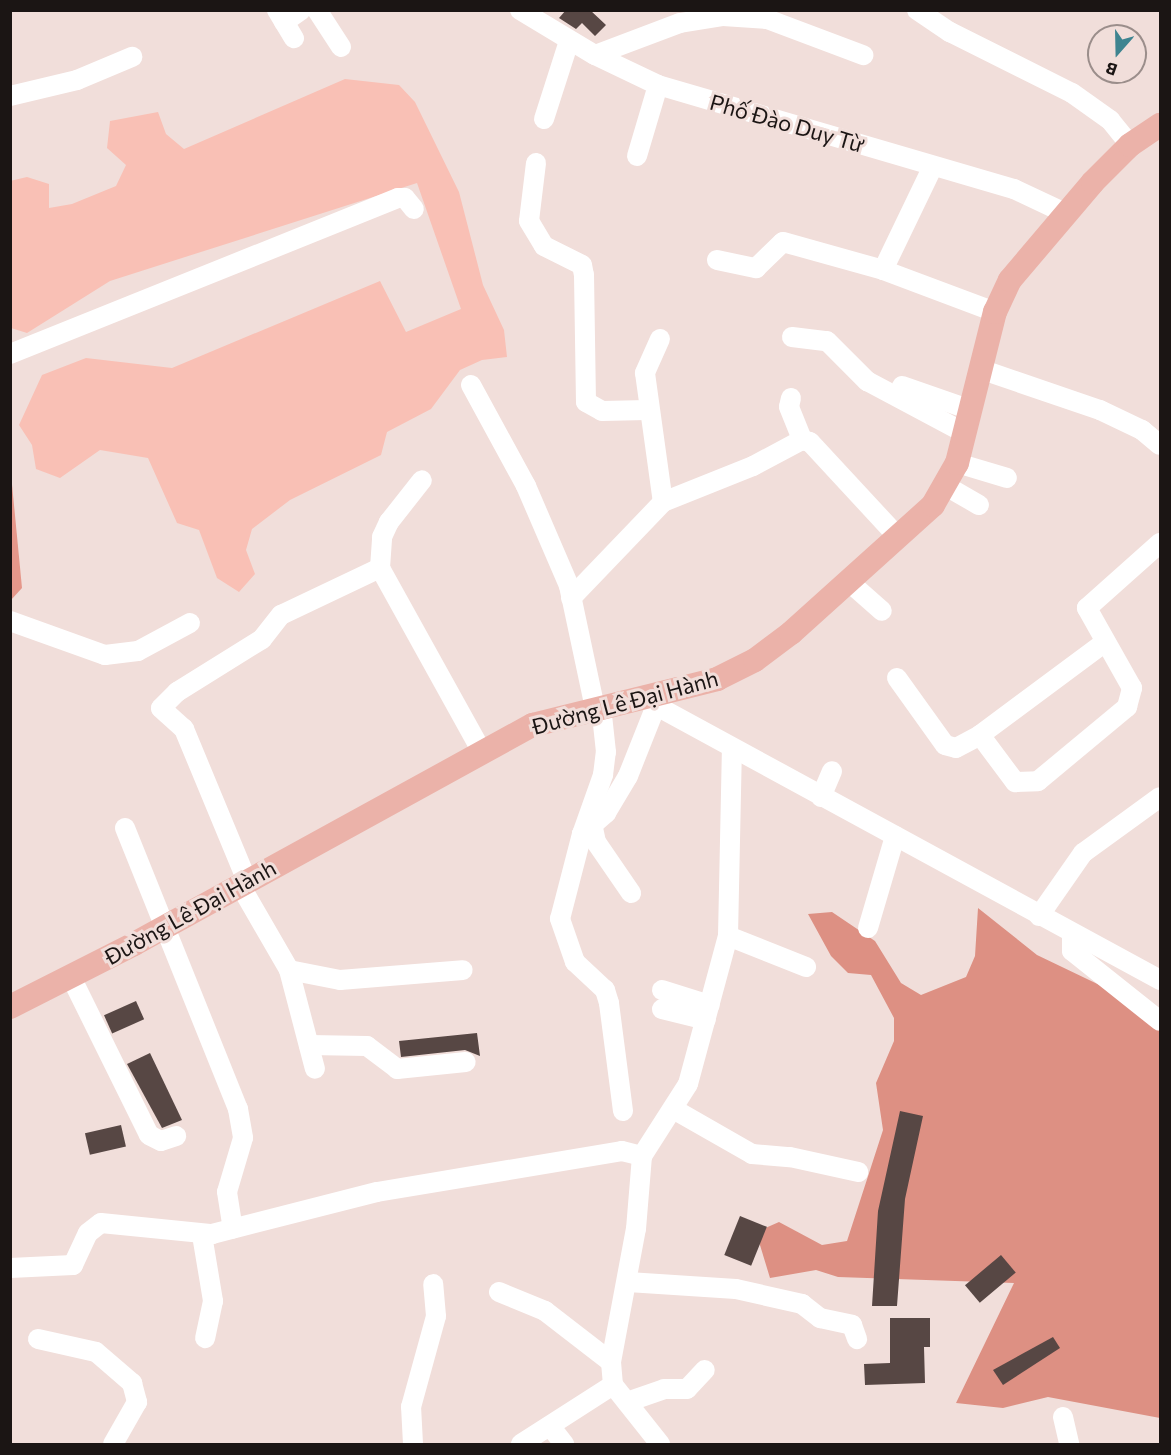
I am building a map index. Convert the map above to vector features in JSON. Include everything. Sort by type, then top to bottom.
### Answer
[{"type":"main road","name":"Đường Lê Đại Hành","points":[[10,1007],[162,928],[481,750],[533,725],[598,707],[649,703],[717,679],[754,660],[898,537],[946,486],[957,463],[995,312],[1027,257],[1065,213],[1130,145],[1161,125]]},
{"type":"main road","name":"Đường Lê Đại Hành","points":[[10,990],[44,988]]},
{"type":"street","points":[[285,23],[301,10]]},
{"type":"street","points":[[316,10],[341,46]]},
{"type":"street","name":"Phố Đào Duy Từ","points":[[520,10],[594,55],[658,85],[1014,189],[1065,213]]},
{"type":"street","points":[[917,10],[950,32],[1072,93],[1110,120],[1130,145]]},
{"type":"street","points":[[594,55],[694,20],[749,16],[793,18],[863,55]]},
{"type":"street","points":[[543,119],[569,41]]},
{"type":"street","points":[[10,96],[77,80],[132,57]]},
{"type":"street","points":[[637,156],[658,85]]},
{"type":"street","points":[[536,163],[529,221],[544,246],[582,265],[586,402],[602,411],[647,410]]},
{"type":"street","points":[[883,270],[933,165]]},
{"type":"street","points":[[10,354],[398,198],[405,198],[414,208]]},
{"type":"street","points":[[717,260],[756,268],[783,242],[883,270],[995,312]]},
{"type":"street","points":[[792,338],[827,341],[867,381],[964,433]]},
{"type":"street","points":[[660,339],[645,373],[647,410],[663,502]]},
{"type":"street","points":[[980,369],[1100,410],[1142,430],[1161,445]]},
{"type":"street","points":[[471,385],[526,486],[571,598],[598,707],[606,752],[603,775],[560,919],[575,962],[605,990],[623,1112]]},
{"type":"street","points":[[902,386],[971,410]]},
{"type":"street","points":[[791,398],[789,407],[802,440]]},
{"type":"street","points":[[571,598],[663,502],[753,466],[802,440],[810,442],[898,537]]},
{"type":"street","points":[[957,463],[1007,478]]},
{"type":"street","points":[[422,480],[389,522],[382,537],[380,568],[481,750]]},
{"type":"street","points":[[946,486],[979,505]]},
{"type":"street","points":[[981,735],[1015,782],[1038,781],[1127,707],[1132,688],[1087,608],[1161,543]]},
{"type":"street","points":[[315,1069],[288,970],[243,883],[184,729],[161,708],[170,697],[262,639],[281,615],[380,568]]},
{"type":"street","points":[[848,581],[882,611]]},
{"type":"street","points":[[10,621],[105,655],[138,651],[190,622]]},
{"type":"street","points":[[897,678],[945,745],[956,748],[981,735],[1105,642]]},
{"type":"street","points":[[587,831],[628,776],[649,703],[1161,981]]},
{"type":"street","points":[[660,1444],[613,1385],[611,1362],[628,1282],[642,1156],[675,1110],[695,1065],[728,936],[732,750]]},
{"type":"street","points":[[821,797],[832,771]]},
{"type":"street","points":[[1039,916],[1083,853],[1161,797]]},
{"type":"street","points":[[125,828],[162,928],[238,1109],[243,1138],[227,1192],[233,1229]]},
{"type":"street","points":[[587,831],[631,893]]},
{"type":"street","points":[[868,928],[895,836]]},
{"type":"street","points":[[1072,934],[1072,951],[1161,1021]]},
{"type":"street","points":[[728,936],[806,967]]},
{"type":"street","points":[[288,970],[327,980],[463,970]]},
{"type":"street","points":[[70,975],[149,1135],[161,1141],[176,1136]]},
{"type":"street","points":[[662,1000],[708,1012]]},
{"type":"street","points":[[309,1045],[367,1046],[397,1070],[466,1062]]},
{"type":"street","points":[[675,1110],[752,1154],[790,1157],[858,1172]]},
{"type":"street","points":[[10,1268],[73,1265],[88,1233],[101,1223],[202,1235],[377,1192],[622,1151],[642,1156]]},
{"type":"street","points":[[202,1235],[213,1301],[205,1338]]},
{"type":"street","points":[[628,1282],[736,1289],[802,1304],[820,1318],[852,1325],[856,1339]]},
{"type":"street","points":[[413,1444],[411,1407],[436,1316],[433,1284]]},
{"type":"street","points":[[499,1292],[545,1311],[611,1362]]},
{"type":"street","points":[[38,1339],[96,1352],[132,1383],[137,1402],[113,1444]]},
{"type":"street","points":[[627,1402],[664,1389],[687,1389],[705,1370]]},
{"type":"street","points":[[521,1444],[613,1385]]},
{"type":"street","points":[[1063,1417],[1069,1444]]},
{"type":"street","points":[[550,1426],[564,1444]]},
{"type":"shaded area","points":[[345,79],[399,85],[415,102],[459,192],[483,285],[504,330],[507,357],[482,360],[460,370],[431,409],[387,432],[381,455],[290,500],[252,529],[246,550],[255,574],[239,592],[217,578],[199,530],[177,523],[148,458],[100,450],[60,478],[36,469],[32,445],[19,425],[42,375],[86,358],[172,368],[380,281],[406,332],[461,309],[417,183],[110,281],[27,333],[11,328],[10,181],[27,177],[49,184],[49,208],[72,204],[116,186],[126,165],[107,148],[110,121],[158,112],[166,134],[184,149]]},
{"type":"shaded area","points":[[11,474],[22,588],[10,600]]},
{"type":"shaded area","points":[[978,908],[1037,955],[1160,1014],[1160,1418],[1048,1397],[1003,1408],[956,1403],[1014,1283],[838,1277],[816,1270],[770,1278],[756,1232],[779,1222],[822,1245],[847,1241],[883,1130],[876,1083],[894,1041],[894,1018],[871,975],[848,973],[831,956],[808,914],[832,912],[875,941],[901,983],[921,995],[966,977],[975,956]]},
{"type":"building","points":[[566,10],[590,10],[606,25],[595,36],[582,23],[576,29],[559,18]]},
{"type":"building","points":[[136,1001],[144,1019],[112,1034],[104,1015]]},
{"type":"building","points":[[477,1033],[480,1056],[465,1050],[401,1057],[399,1041]]},
{"type":"building","points":[[150,1053],[182,1120],[162,1128],[127,1064]]},
{"type":"building","points":[[900,1111],[923,1116],[905,1199],[897,1306],[872,1306],[878,1211]]},
{"type":"building","points":[[121,1125],[126,1146],[90,1155],[85,1133]]},
{"type":"building","points":[[740,1216],[767,1227],[751,1266],[724,1255]]},
{"type":"building","points":[[1001,1255],[1016,1273],[980,1303],[965,1285]]},
{"type":"building","points":[[890,1318],[930,1318],[930,1347],[924,1347],[925,1383],[865,1385],[864,1364],[890,1363]]},
{"type":"building","points":[[1053,1337],[1060,1348],[1003,1385],[993,1370]]}]
